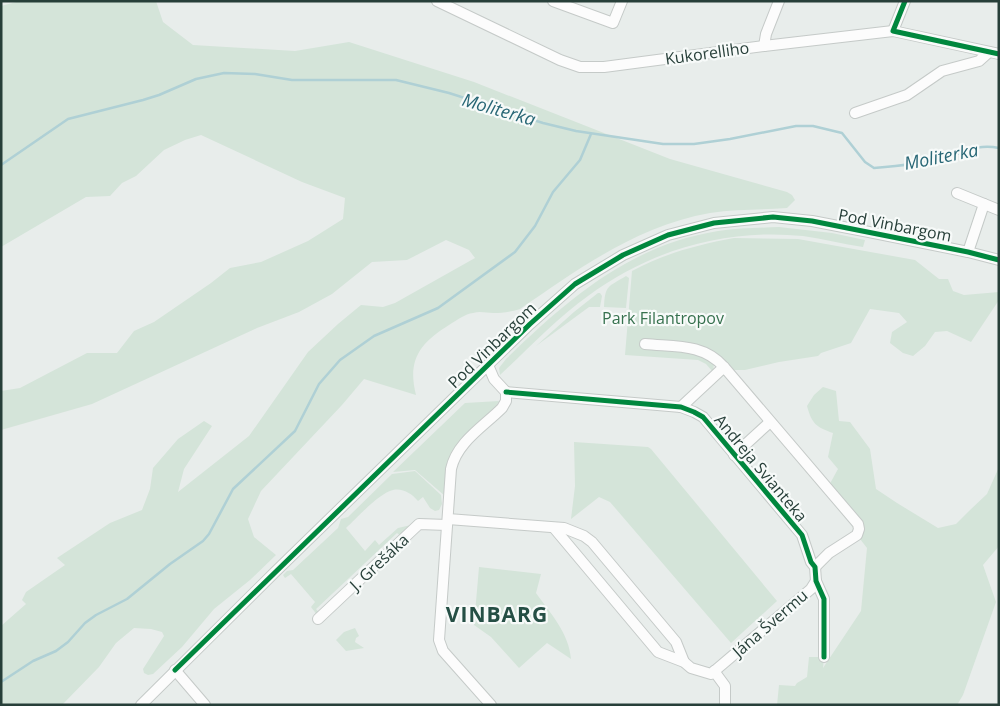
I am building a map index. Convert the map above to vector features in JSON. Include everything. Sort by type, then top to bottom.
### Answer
[{"type":"street","name":"Kukorelliho","points":[[437,1],[560,60],[580,67],[604,67],[893,31],[994,53]]},
{"type":"street","points":[[554,1],[613,23],[622,1]]},
{"type":"street","points":[[764,46],[766,34],[779,1]]},
{"type":"street","points":[[893,31],[905,1]]},
{"type":"street","name":"Kukorelliho","points":[[856,113],[902,98],[942,71],[979,61],[994,53]]},
{"type":"street","points":[[957,193],[999,210]]},
{"type":"street","points":[[968,252],[984,204]]},
{"type":"street","name":"Pod Vinbargom","points":[[141,705],[531,324],[575,284],[623,255],[668,235],[714,223],[773,218],[812,221],[968,252],[999,260]]},
{"type":"street","points":[[645,344],[697,349],[710,354],[724,367],[858,524],[857,535],[829,553],[815,567]]},
{"type":"street","points":[[488,365],[494,378],[506,392],[506,401],[502,408],[459,449],[451,469],[439,640],[443,651],[491,705]]},
{"type":"street","points":[[681,407],[724,367]]},
{"type":"street","name":"Andreja Svianteka","points":[[506,392],[681,407],[703,417],[802,535],[811,562],[815,567],[816,581]]},
{"type":"street","name":"Andreja Svianteka","points":[[734,455],[770,422]]},
{"type":"street","name":"J. Grešáka","points":[[318,619],[419,524],[447,522],[564,528],[576,532],[592,542],[676,642],[687,665]]},
{"type":"street","points":[[554,528],[658,652],[710,674],[714,671],[724,686],[726,705]]},
{"type":"street","name":"Jána Švermu","points":[[816,581],[824,599],[824,657]]},
{"type":"street","name":"Jána Švermu","points":[[714,671],[811,589],[816,581]]},
{"type":"street","points":[[176,670],[205,705]]},
{"type":"green space","points":[[20,1],[156,1],[163,22],[193,45],[295,51],[349,42],[474,82],[670,159],[787,192],[795,200],[787,208],[710,213],[683,219],[634,238],[610,250],[520,309],[500,313],[476,312],[464,316],[430,339],[418,354],[413,372],[416,395],[364,379],[261,491],[248,519],[254,537],[276,555],[250,580],[214,609],[182,647],[153,674],[148,675],[144,673],[143,669],[164,636],[162,632],[151,629],[134,628],[116,643],[99,667],[62,705],[1,705],[1,626],[26,604],[22,600],[26,592],[65,565],[57,558],[110,523],[142,510],[150,489],[153,468],[178,439],[204,421],[212,426],[184,469],[178,492],[249,436],[308,352],[361,305],[383,307],[395,303],[475,258],[469,250],[446,240],[407,260],[372,262],[332,294],[299,312],[257,328],[92,404],[1,430],[1,391],[20,388],[87,353],[117,353],[134,331],[154,322],[230,268],[261,262],[308,241],[343,219],[345,198],[302,182],[201,135],[164,150],[136,176],[122,183],[110,196],[86,197],[1,247],[1,6]]},
{"type":"green space","points":[[779,227],[832,233],[865,240],[863,247],[803,236],[774,234],[746,236],[717,239],[663,255],[637,266],[588,296],[554,324],[500,375],[499,368],[529,337],[577,296],[629,262],[656,248],[686,238],[726,230]]},
{"type":"green space","name":"Park Filantropov","points":[[734,238],[798,239],[915,260],[939,279],[948,279],[953,291],[964,295],[999,292],[999,300],[971,342],[947,331],[935,332],[925,346],[913,356],[903,353],[890,343],[892,332],[907,322],[899,313],[870,309],[851,343],[821,353],[818,356],[745,370],[727,370],[699,354],[714,364],[713,372],[706,364],[698,360],[625,355],[632,271],[682,250]]},
{"type":"green space","points":[[626,276],[629,278],[626,308],[604,307],[605,294],[609,287]]},
{"type":"green space","points":[[598,293],[602,296],[600,307],[589,307],[536,346],[574,312]]},
{"type":"green space","points":[[823,387],[836,391],[839,421],[850,422],[870,449],[876,489],[938,528],[956,524],[987,494],[999,467],[999,546],[983,565],[996,602],[963,695],[957,705],[777,705],[779,685],[795,686],[807,677],[809,657],[824,657],[823,668],[861,611],[867,548],[857,535],[859,529],[827,489],[838,469],[828,457],[833,433],[822,429],[813,421],[807,406],[814,395]]},
{"type":"green space","points":[[499,401],[495,408],[454,449],[446,470],[445,496],[415,470],[393,472],[465,403]]},
{"type":"green space","points":[[574,442],[648,447],[651,449],[777,601],[731,643],[610,502],[599,497],[571,519],[575,486]]},
{"type":"green space","points":[[415,471],[441,495],[442,504],[439,510],[435,511],[430,508],[423,497],[418,501],[407,492],[400,490],[387,492],[368,506],[346,528],[365,551],[375,540],[379,545],[398,528],[411,525],[402,537],[397,533],[316,609],[320,614],[318,616],[311,607],[315,602],[291,574],[285,578],[283,575],[287,571],[293,570],[338,528],[341,519],[348,517],[392,474]]},
{"type":"green space","points":[[479,567],[541,574],[536,593],[563,632],[570,650],[571,659],[547,643],[519,668],[491,637],[474,625]]},
{"type":"green space","points":[[355,628],[359,636],[355,642],[364,648],[346,651],[336,640],[344,632]]},
{"type":"waterway","name":"Moliterka","points":[[1,165],[68,119],[143,100],[196,79],[224,73],[255,74],[292,80],[396,80],[449,93],[543,123],[576,131],[663,144],[694,144],[796,126],[813,126],[842,133],[865,162],[874,168],[933,161],[976,148],[999,148]]},
{"type":"waterway","points":[[1,682],[33,661],[56,651],[68,642],[85,623],[127,599],[170,564],[203,541],[209,534],[233,489],[295,431],[319,384],[340,360],[374,336],[438,308],[515,252],[535,226],[553,192],[580,160],[591,134]]},
{"type":"cycle path","points":[[905,1],[893,31],[999,54]]},
{"type":"cycle path","points":[[175,670],[530,324],[575,284],[623,255],[668,235],[714,223],[773,217],[812,221],[968,252],[999,260]]},
{"type":"cycle path","points":[[506,392],[681,407],[703,417],[802,535],[811,562],[815,567],[816,581],[824,599],[824,657]]},
{"type":"district","name":"VINBARG","points":[[497,614]]}]
